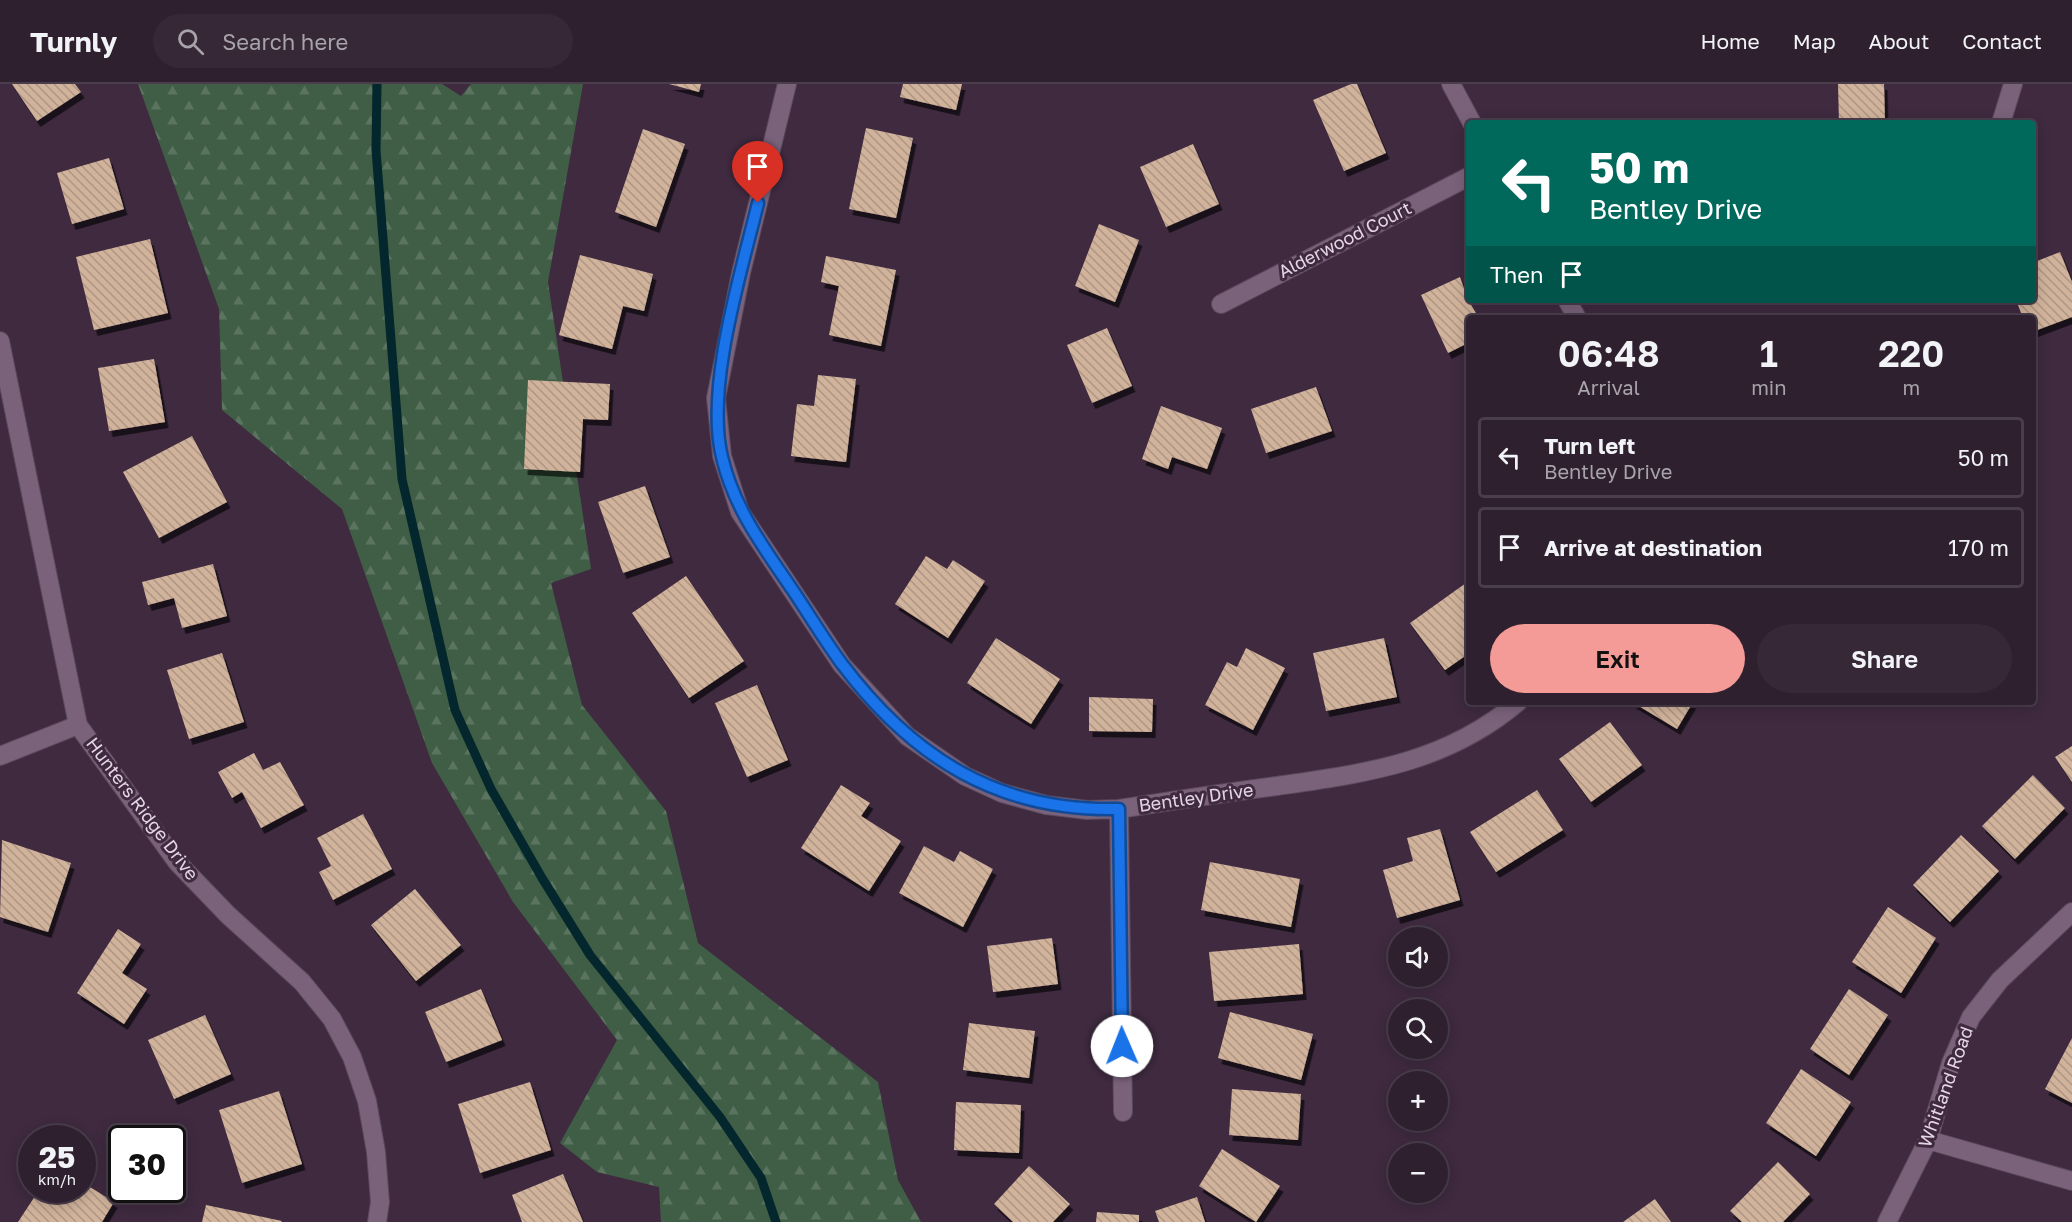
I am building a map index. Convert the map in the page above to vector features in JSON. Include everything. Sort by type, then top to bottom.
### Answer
[{"type":"street","name":"Bentley Drive","points":[[787,84],[741,273],[716,398],[722,456],[740,512],[842,665],[907,736],[965,776],[1002,793],[1046,805],[1087,810],[1119,809],[1372,772],[1431,755],[1465,740],[1514,705]]},
{"type":"street","points":[[1451,84],[1470,120]]},
{"type":"street","points":[[2002,120],[2013,84]]},
{"type":"street","name":"Alderwood Court","points":[[1221,304],[1466,178]]},
{"type":"street","name":"Hunters Ridge Drive","points":[[0,341],[78,725],[177,862],[228,915],[302,982],[332,1019],[352,1057],[367,1101],[376,1152],[380,1202],[377,1222]]},
{"type":"street","points":[[0,756],[78,725]]},
{"type":"street","points":[[1119,809],[1123,1112]]},
{"type":"street","name":"Whitland Road","points":[[1887,1222],[1928,1140],[1951,1063],[1971,1017],[2000,980],[2072,912]]},
{"type":"street","points":[[1928,1140],[2072,1181]]},
{"type":"green space","points":[[138,84],[442,84],[461,96],[471,84],[583,84],[548,282],[591,569],[551,583],[582,705],[666,811],[698,943],[878,1082],[898,1180],[921,1222],[661,1222],[659,1187],[597,1172],[560,1143],[617,1040],[513,902],[432,763],[342,509],[222,410],[219,309]]},
{"type":"building","points":[[12,84],[75,84],[81,92],[37,121]]},
{"type":"building","points":[[669,84],[701,84],[699,92]]},
{"type":"building","points":[[903,84],[962,84],[956,110],[900,97]]},
{"type":"building","points":[[1351,84],[1357,84],[1386,153],[1344,171],[1313,100]]},
{"type":"building","points":[[1838,84],[1884,84],[1885,120],[1839,120]]},
{"type":"building","points":[[866,128],[913,138],[896,218],[849,209]]},
{"type":"building","points":[[643,129],[685,144],[656,227],[615,212]]},
{"type":"building","points":[[1193,144],[1219,204],[1166,227],[1140,167]]},
{"type":"building","points":[[109,158],[124,209],[72,224],[57,173]]},
{"type":"building","points":[[1099,224],[1139,240],[1115,302],[1075,286]]},
{"type":"building","points":[[150,239],[168,313],[94,330],[76,257]]},
{"type":"building","points":[[2060,252],[2072,282],[2072,317],[2036,330],[2036,315],[2022,315],[2017,303],[2036,303],[2036,261]]},
{"type":"building","points":[[580,255],[653,274],[644,311],[623,306],[612,349],[559,335]]},
{"type":"building","points":[[826,256],[896,270],[881,346],[829,335],[839,286],[821,282]]},
{"type":"building","points":[[1460,277],[1466,294],[1466,303],[1470,303],[1477,315],[1466,315],[1466,344],[1448,353],[1421,295]]},
{"type":"building","points":[[1107,328],[1132,386],[1092,403],[1067,345]]},
{"type":"building","points":[[154,359],[165,422],[109,431],[98,368]]},
{"type":"building","points":[[818,375],[856,379],[846,462],[791,456],[797,404],[814,406]]},
{"type":"building","points":[[528,380],[610,384],[608,420],[583,419],[580,472],[524,469]]},
{"type":"building","points":[[1316,387],[1332,431],[1266,453],[1251,409]]},
{"type":"building","points":[[1161,406],[1222,428],[1207,469],[1172,457],[1168,469],[1142,459]]},
{"type":"building","points":[[192,436],[227,502],[159,538],[123,472]]},
{"type":"building","points":[[645,486],[670,557],[623,573],[598,502]]},
{"type":"building","points":[[926,556],[947,569],[953,560],[985,581],[948,638],[895,604]]},
{"type":"building","points":[[213,564],[227,616],[182,628],[174,598],[148,605],[142,582]]},
{"type":"building","points":[[686,576],[744,661],[689,698],[632,613]]},
{"type":"building","points":[[1466,583],[1466,655],[1445,670],[1410,623]]},
{"type":"building","points":[[996,638],[1060,679],[1031,724],[967,683]]},
{"type":"building","points":[[1384,638],[1397,697],[1326,711],[1313,653]]},
{"type":"building","points":[[1246,648],[1285,668],[1253,730],[1205,705],[1227,662],[1237,667]]},
{"type":"building","points":[[222,653],[244,722],[189,739],[167,670]]},
{"type":"building","points":[[757,685],[788,760],[747,777],[715,703]]},
{"type":"building","points":[[1089,697],[1153,699],[1152,732],[1089,731]]},
{"type":"building","points":[[1637,705],[1691,705],[1677,729]]},
{"type":"building","points":[[1610,722],[1642,765],[1591,802],[1559,759]]},
{"type":"building","points":[[2072,746],[2072,782],[2055,757]]},
{"type":"building","points":[[254,753],[263,770],[280,762],[304,805],[261,828],[242,792],[232,798],[218,772]]},
{"type":"building","points":[[2033,775],[2065,808],[2015,859],[1982,826]]},
{"type":"building","points":[[841,785],[870,803],[861,816],[901,841],[869,891],[801,848]]},
{"type":"building","points":[[1537,790],[1563,830],[1496,872],[1470,832]]},
{"type":"building","points":[[363,814],[392,869],[333,900],[319,872],[331,866],[317,838]]},
{"type":"building","points":[[1440,829],[1460,900],[1397,918],[1383,870],[1413,861],[1407,838]]},
{"type":"building","points":[[1961,835],[1999,871],[1950,922],[1913,885]]},
{"type":"building","points":[[2,840],[71,863],[48,932],[0,917]]},
{"type":"building","points":[[924,846],[954,862],[960,851],[993,869],[963,927],[899,893]]},
{"type":"building","points":[[1210,862],[1300,879],[1291,927],[1201,910]]},
{"type":"building","points":[[415,889],[461,945],[416,981],[371,925]]},
{"type":"building","points":[[1888,907],[1936,938],[1901,993],[1852,962]]},
{"type":"building","points":[[118,929],[141,944],[122,973],[147,989],[124,1024],[77,993]]},
{"type":"building","points":[[1052,938],[1058,984],[993,992],[987,946]]},
{"type":"building","points":[[1299,944],[1303,994],[1214,1001],[1209,952]]},
{"type":"building","points":[[481,989],[502,1040],[446,1062],[425,1012]]},
{"type":"building","points":[[1849,989],[1888,1015],[1849,1075],[1810,1049]]},
{"type":"building","points":[[1230,1012],[1313,1034],[1301,1080],[1218,1058]]},
{"type":"building","points":[[205,1015],[231,1074],[174,1099],[148,1040]]},
{"type":"building","points":[[969,1023],[1035,1031],[1029,1078],[963,1070]]},
{"type":"building","points":[[2072,1038],[2072,1103],[2045,1089]]},
{"type":"building","points":[[1801,1069],[1851,1102],[1816,1156],[1766,1123]]},
{"type":"building","points":[[530,1082],[551,1150],[480,1173],[458,1104]]},
{"type":"building","points":[[1232,1089],[1301,1094],[1298,1140],[1229,1135]]},
{"type":"building","points":[[279,1091],[302,1164],[242,1183],[219,1110]]},
{"type":"building","points":[[956,1102],[1021,1105],[1019,1153],[954,1150]]},
{"type":"building","points":[[1222,1149],[1280,1186],[1256,1222],[1199,1186]]},
{"type":"building","points":[[1778,1162],[1810,1194],[1783,1222],[1742,1222],[1730,1211]]},
{"type":"building","points":[[1029,1166],[1070,1204],[1053,1222],[1013,1222],[994,1204]]},
{"type":"building","points":[[563,1174],[583,1222],[522,1222],[512,1195]]},
{"type":"building","points":[[96,1191],[108,1198],[108,1203],[113,1203],[102,1222],[18,1222],[30,1203],[96,1203]]},
{"type":"building","points":[[1197,1197],[1205,1222],[1159,1222],[1155,1211]]},
{"type":"building","points":[[1655,1199],[1671,1222],[1623,1222]]},
{"type":"building","points":[[206,1205],[282,1221],[202,1222]]},
{"type":"building","points":[[1097,1212],[1139,1215],[1139,1222],[1096,1222]]},
{"type":"waterway","points":[[377,84],[376,150],[402,479],[455,710],[491,789],[590,955],[720,1117],[761,1178],[776,1222]]},
{"type":"route","points":[[758,203],[741,273],[716,398],[722,456],[740,512],[842,665],[907,736],[965,776],[1002,793],[1046,805],[1087,810],[1119,809],[1122,1046]]}]
